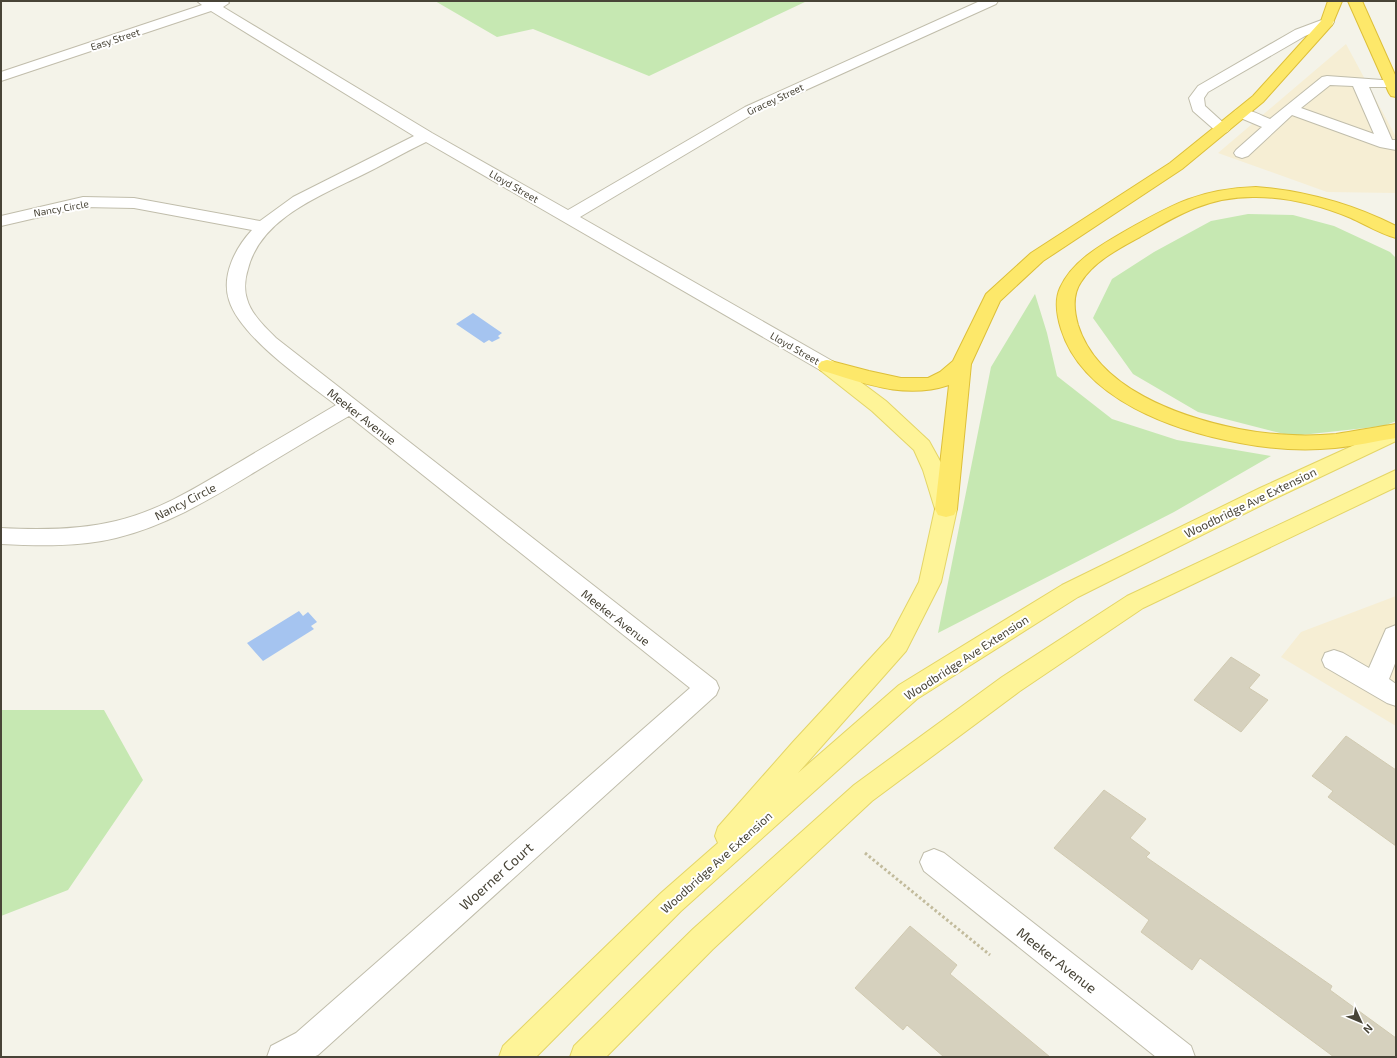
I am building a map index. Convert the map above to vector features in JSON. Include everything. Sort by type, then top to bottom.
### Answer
[{"type":"highway","points":[[946,509],[961,364],[992,298],[1037,257],[1176,166],[1258,99],[1327,22],[1335,1]]},
{"type":"highway","points":[[1355,1],[1394,88]]},
{"type":"highway","points":[[1396,233],[1355,212],[1301,198],[1270,193],[1237,193],[1210,197],[1185,205],[1157,220],[1123,240],[1080,270],[1067,290],[1064,308],[1076,346],[1096,371],[1121,392],[1159,412],[1198,426],[1270,440],[1316,442],[1396,432]]},
{"type":"highway","points":[[827,366],[906,385],[930,384],[942,380],[961,364]]},
{"type":"main road","points":[[670,902],[802,750],[898,644],[930,582],[946,509],[934,470],[922,446],[879,406],[827,366]]},
{"type":"main road","name":"Woodbridge Ave Extension","points":[[514,1057],[670,902],[908,692],[1070,591],[1268,493],[1396,432]]},
{"type":"main road","points":[[585,1057],[703,939],[863,793],[1011,684],[1135,602],[1396,478]]},
{"type":"street","name":"Easy Street","points":[[1,76],[209,4],[229,1]]},
{"type":"street","name":"Gracey Street","points":[[568,216],[750,110],[991,1]]},
{"type":"street","name":"Lloyd Street","points":[[209,4],[426,136],[568,216],[827,366]]},
{"type":"street","points":[[1222,129],[1198,108],[1196,98],[1203,89],[1300,33],[1327,22]]},
{"type":"street","points":[[1242,153],[1290,110],[1327,80],[1359,82],[1394,88]]},
{"type":"street","points":[[1359,82],[1391,145]]},
{"type":"street","points":[[1290,110],[1391,145]]},
{"type":"street","points":[[1241,113],[1273,126]]},
{"type":"street","name":"Meeker Avenue","points":[[426,136],[292,204],[263,227],[246,249],[238,270],[236,286],[238,300],[250,323],[269,342],[707,688]]},
{"type":"street","name":"Nancy Circle","points":[[1,221],[83,202],[134,203],[263,227]]},
{"type":"street","name":"Nancy Circle","points":[[1,536],[41,538],[77,535],[115,530],[154,518],[190,501],[350,406]]},
{"type":"street","points":[[1375,683],[1394,636],[1396,635]]},
{"type":"street","points":[[1334,660],[1396,696]]},
{"type":"street","name":"Woerner Court","points":[[282,1057],[307,1044],[707,688]]},
{"type":"street","name":"Meeker Avenue","points":[[934,862],[1180,1057]]},
{"type":"path","points":[[865,853],[990,955]]},
{"type":"shaded area","points":[[1346,44],[1396,137],[1396,193],[1327,192],[1218,153]]},
{"type":"shaded area","points":[[1396,596],[1396,726],[1281,657],[1301,632]]},
{"type":"green space","points":[[435,1],[807,1],[649,76],[533,29],[497,37]]},
{"type":"green space","points":[[1248,214],[1293,215],[1334,226],[1390,252],[1396,258],[1396,421],[1384,426],[1292,436],[1198,412],[1133,374],[1093,318],[1112,279],[1154,252],[1211,221]]},
{"type":"green space","points":[[1035,294],[1047,333],[1057,376],[1112,419],[1177,440],[1271,456],[1174,512],[938,633],[991,367]]},
{"type":"green space","points":[[1,710],[104,710],[143,780],[68,890],[1,916]]},
{"type":"water","points":[[473,313],[502,333],[498,336],[500,338],[492,342],[489,340],[484,343],[456,324]]},
{"type":"water","points":[[299,611],[303,616],[308,612],[317,622],[311,626],[314,629],[263,661],[247,643]]},
{"type":"building","points":[[1231,657],[1260,675],[1249,688],[1268,700],[1241,732],[1194,700]]},
{"type":"building","points":[[1346,736],[1396,770],[1396,846],[1328,797],[1333,791],[1312,776]]},
{"type":"building","points":[[1104,790],[1146,819],[1130,838],[1150,853],[1146,857],[1332,986],[1330,990],[1396,1038],[1396,1057],[1334,1057],[1200,958],[1192,970],[1141,932],[1149,920],[1054,848]]},
{"type":"building","points":[[910,926],[957,965],[950,974],[1050,1057],[944,1057],[907,1025],[903,1030],[855,988]]}]
